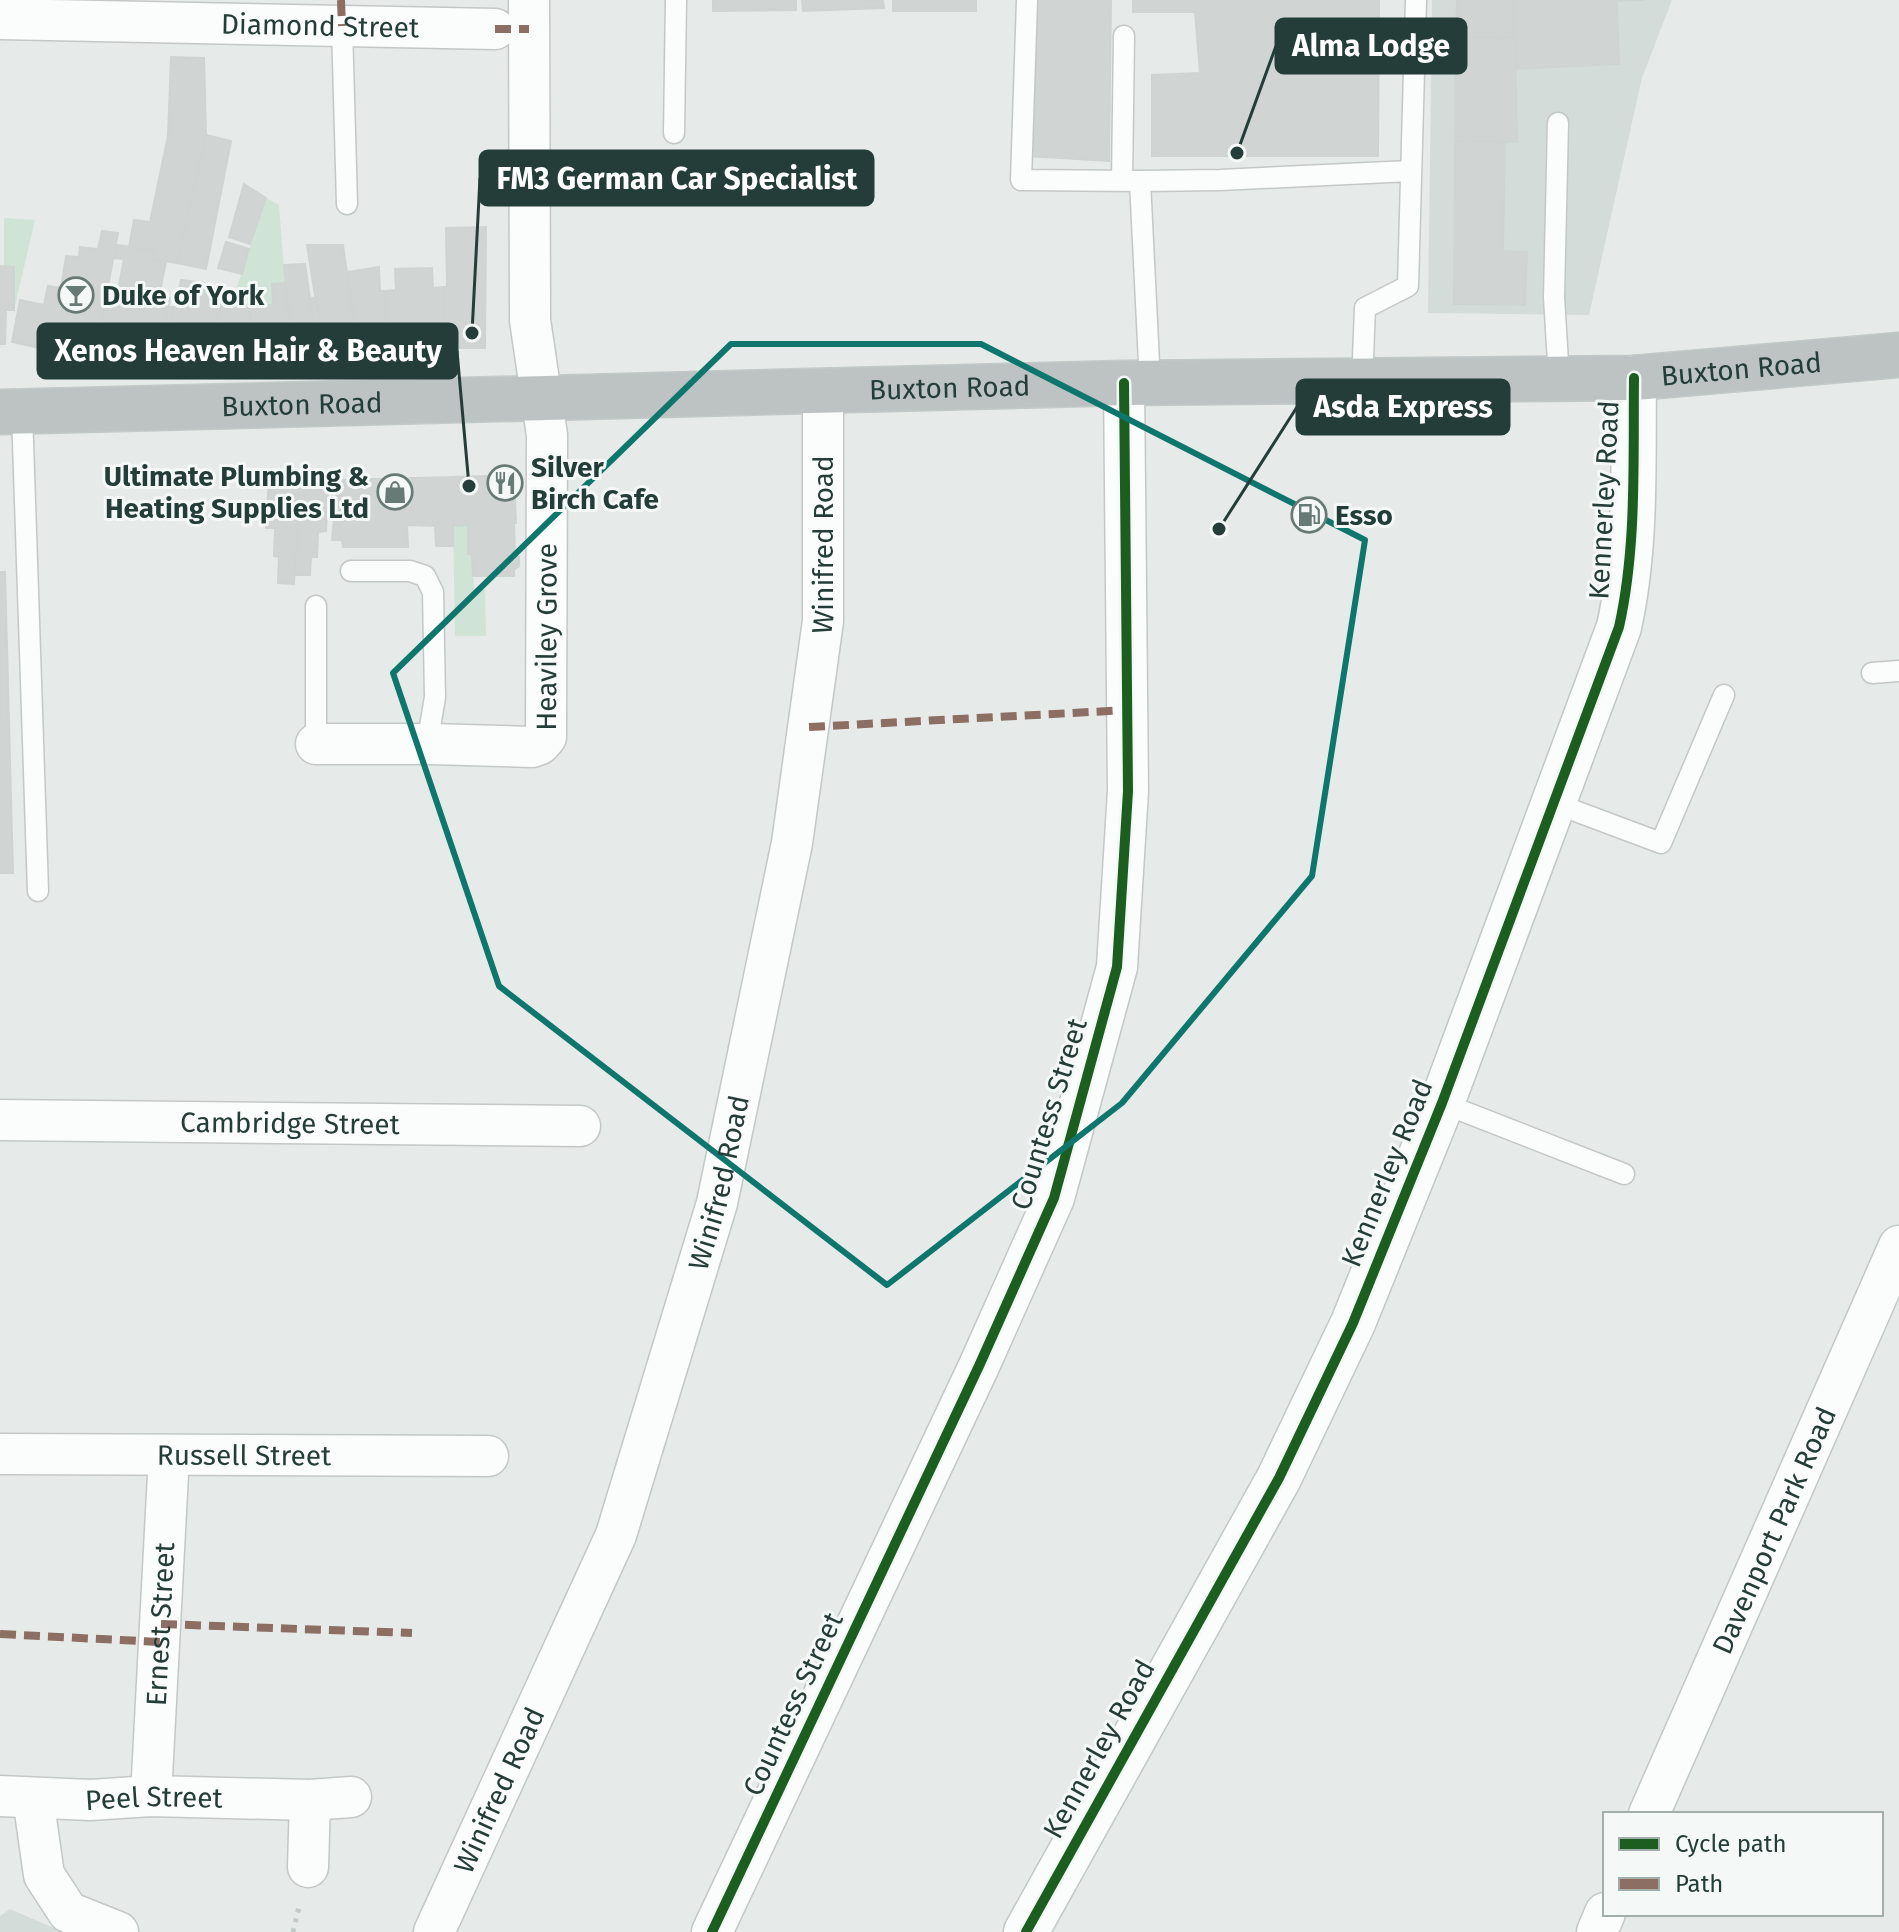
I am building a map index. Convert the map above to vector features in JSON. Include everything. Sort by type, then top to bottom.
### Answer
[{"type":"highway","name":"Buxton Road","points":[[11,412],[1137,383],[1634,378],[1899,355]]},
{"type":"street","points":[[529,0],[530,320],[541,398]]},
{"type":"street","name":"Diamond Street","points":[[0,19],[167,11],[342,26],[495,29]]},
{"type":"street","name":"Kennerley Road","points":[[1026,1932],[1279,1478],[1353,1323],[1442,1103],[1619,627],[1630,561],[1634,378]]},
{"type":"street","name":"Countess Street","points":[[712,1932],[1054,1198],[1117,967],[1128,791],[1137,383]]},
{"type":"street","name":"Winifred Road","points":[[434,1932],[616,1535],[717,1203],[792,843],[823,621],[823,390]]},
{"type":"street","name":"Heaviley Grove","points":[[316,744],[532,747],[546,737],[547,446],[541,398]]},
{"type":"street","name":"Cambridge Street","points":[[0,1120],[580,1126]]},
{"type":"street","name":"Davenport Park Road","points":[[1650,1812],[1899,1246]]},
{"type":"street","name":"Russell Street","points":[[0,1454],[488,1456]]},
{"type":"street","name":"Ernest Street","points":[[151,1796],[169,1455]]},
{"type":"street","name":"Peel Street","points":[[16,1797],[90,1800],[151,1796],[310,1800],[351,1797]]},
{"type":"street","points":[[16,1797],[44,1875],[68,1912],[118,1932]]},
{"type":"street","points":[[308,1867],[310,1800]]},
{"type":"lane","points":[[674,133],[676,0]]},
{"type":"lane","points":[[1027,0],[1021,180],[1220,180],[1410,171]]},
{"type":"lane","points":[[1362,382],[1365,308],[1408,286],[1416,0]]},
{"type":"lane","points":[[342,26],[347,204]]},
{"type":"lane","points":[[1124,36],[1137,383]]},
{"type":"lane","points":[[1558,123],[1554,297],[1559,379]]},
{"type":"lane","points":[[11,412],[38,891]]},
{"type":"lane","points":[[351,571],[410,571],[425,576],[433,592],[435,697],[430,744]]},
{"type":"lane","points":[[316,606],[316,744]]},
{"type":"lane","points":[[1872,673],[1899,671]]},
{"type":"lane","points":[[1554,803],[1661,843],[1724,695]]},
{"type":"lane","points":[[1442,1103],[1624,1174]]},
{"type":"highlighted area","points":[[731,344],[981,344],[1365,540],[1312,876],[1122,1103],[887,1285],[499,986],[393,673]]},
{"type":"shaded area","points":[[1432,0],[1672,0],[1642,78],[1589,315],[1428,313]]},
{"type":"shaded area","points":[[10,1909],[63,1932],[0,1932],[0,1916]]},
{"type":"green space","points":[[266,198],[279,205],[285,283],[272,284],[273,305],[234,305],[236,290]]},
{"type":"green space","points":[[4,218],[35,220],[14,310],[14,267],[4,266]]},
{"type":"green space","points":[[468,525],[468,553],[472,554],[474,589],[485,589],[486,636],[455,636],[453,526]]},
{"type":"building","points":[[713,0],[796,0],[796,10],[713,11]]},
{"type":"building","points":[[802,0],[883,0],[884,8],[803,11]]},
{"type":"building","points":[[893,0],[976,0],[976,11],[893,11]]},
{"type":"building","points":[[1031,0],[1111,0],[1109,161],[1027,156]]},
{"type":"building","points":[[1133,0],[1379,0],[1378,156],[1152,156],[1152,75],[1200,73],[1195,12],[1133,12]]},
{"type":"building","points":[[1457,0],[1514,0],[1515,37],[1456,38]]},
{"type":"building","points":[[1514,0],[1644,0],[1617,1],[1619,64],[1515,69]]},
{"type":"building","points":[[1515,37],[1517,142],[1455,141],[1456,38]]},
{"type":"building","points":[[171,57],[204,58],[206,135],[177,263],[152,259],[154,250],[129,247],[134,220],[150,222],[168,136]]},
{"type":"building","points":[[206,135],[231,141],[206,269],[177,263]]},
{"type":"building","points":[[1455,141],[1505,142],[1503,251],[1527,252],[1525,305],[1454,304]]},
{"type":"building","points":[[244,184],[266,198],[250,244],[229,237]]},
{"type":"building","points":[[486,227],[485,348],[444,348],[446,228]]},
{"type":"building","name":"Duke of York","points":[[102,231],[118,233],[94,360],[12,342],[20,300],[44,305],[48,286],[61,288],[66,256],[79,257],[80,247],[98,249]]},
{"type":"building","points":[[226,242],[249,249],[242,274],[218,268]]},
{"type":"building","points":[[117,245],[154,250],[152,259],[166,262],[159,296],[170,298],[159,358],[95,358],[108,289],[118,291],[124,259],[114,258]]},
{"type":"building","points":[[307,245],[343,245],[358,351],[324,353]]},
{"type":"building","points":[[305,264],[318,353],[293,355],[284,265]]},
{"type":"building","points":[[0,266],[14,267],[14,310],[6,310],[5,344],[0,344]]},
{"type":"building","points":[[379,267],[380,291],[386,291],[387,349],[358,351],[347,272]]},
{"type":"building","points":[[432,268],[433,288],[443,287],[444,348],[387,349],[386,291],[396,290],[395,269]]},
{"type":"building","points":[[181,280],[204,283],[204,292],[216,291],[220,357],[166,358],[173,307]]},
{"type":"building","points":[[285,283],[293,355],[259,357],[255,305],[273,305],[272,284]]},
{"type":"building","points":[[236,290],[234,305],[250,305],[254,357],[220,357],[216,291]]},
{"type":"building","points":[[316,297],[324,353],[318,353],[310,298]]},
{"type":"building","points":[[250,305],[255,305],[259,357],[254,357]]},
{"type":"building","points":[[168,307],[173,307],[166,358],[159,358]]},
{"type":"building","points":[[485,476],[514,477],[515,554],[519,557],[519,566],[514,570],[514,576],[473,576],[472,554],[485,554]]},
{"type":"building","points":[[485,476],[485,554],[468,554],[468,525],[453,526],[453,477]]},
{"type":"building","points":[[269,477],[300,478],[294,584],[278,583],[279,557],[274,556],[275,528],[266,528]]},
{"type":"building","points":[[453,477],[453,546],[436,546],[435,526],[407,525],[408,547],[343,547],[342,540],[332,540],[338,480]]},
{"type":"building","points":[[300,478],[329,479],[326,531],[318,532],[317,557],[311,557],[310,575],[295,575]]},
{"type":"building","points":[[0,572],[5,572],[13,873],[0,873]]},
{"type":"marked path","points":[[341,0],[342,26]]},
{"type":"marked path","points":[[495,29],[529,29]]},
{"type":"marked path","points":[[809,727],[1128,710]]},
{"type":"marked path","points":[[161,1624],[412,1633]]},
{"type":"marked path","points":[[0,1634],[160,1642]]},
{"type":"cycle path","points":[[1026,1932],[1279,1478],[1353,1323],[1442,1103],[1619,627],[1631,535],[1634,378]]},
{"type":"cycle path","points":[[712,1932],[979,1366],[1054,1198],[1117,967],[1128,791],[1124,383]]},
{"type":"place","name":"Alma Lodge","points":[[1237,153]]},
{"type":"place","name":"Duke of York","points":[[76,295]]},
{"type":"place","name":"FM3 German Car Specialist","points":[[472,333]]},
{"type":"place","name":"Silver Birch Cafe","points":[[505,483]]},
{"type":"place","name":"Xenos Heaven Hair & Beauty","points":[[469,486]]},
{"type":"place","name":"Ultimate Plumbing & Heating Supplies Ltd","points":[[395,492]]},
{"type":"place","name":"Esso","points":[[1309,515]]},
{"type":"place","name":"Asda Express","points":[[1219,529]]}]
